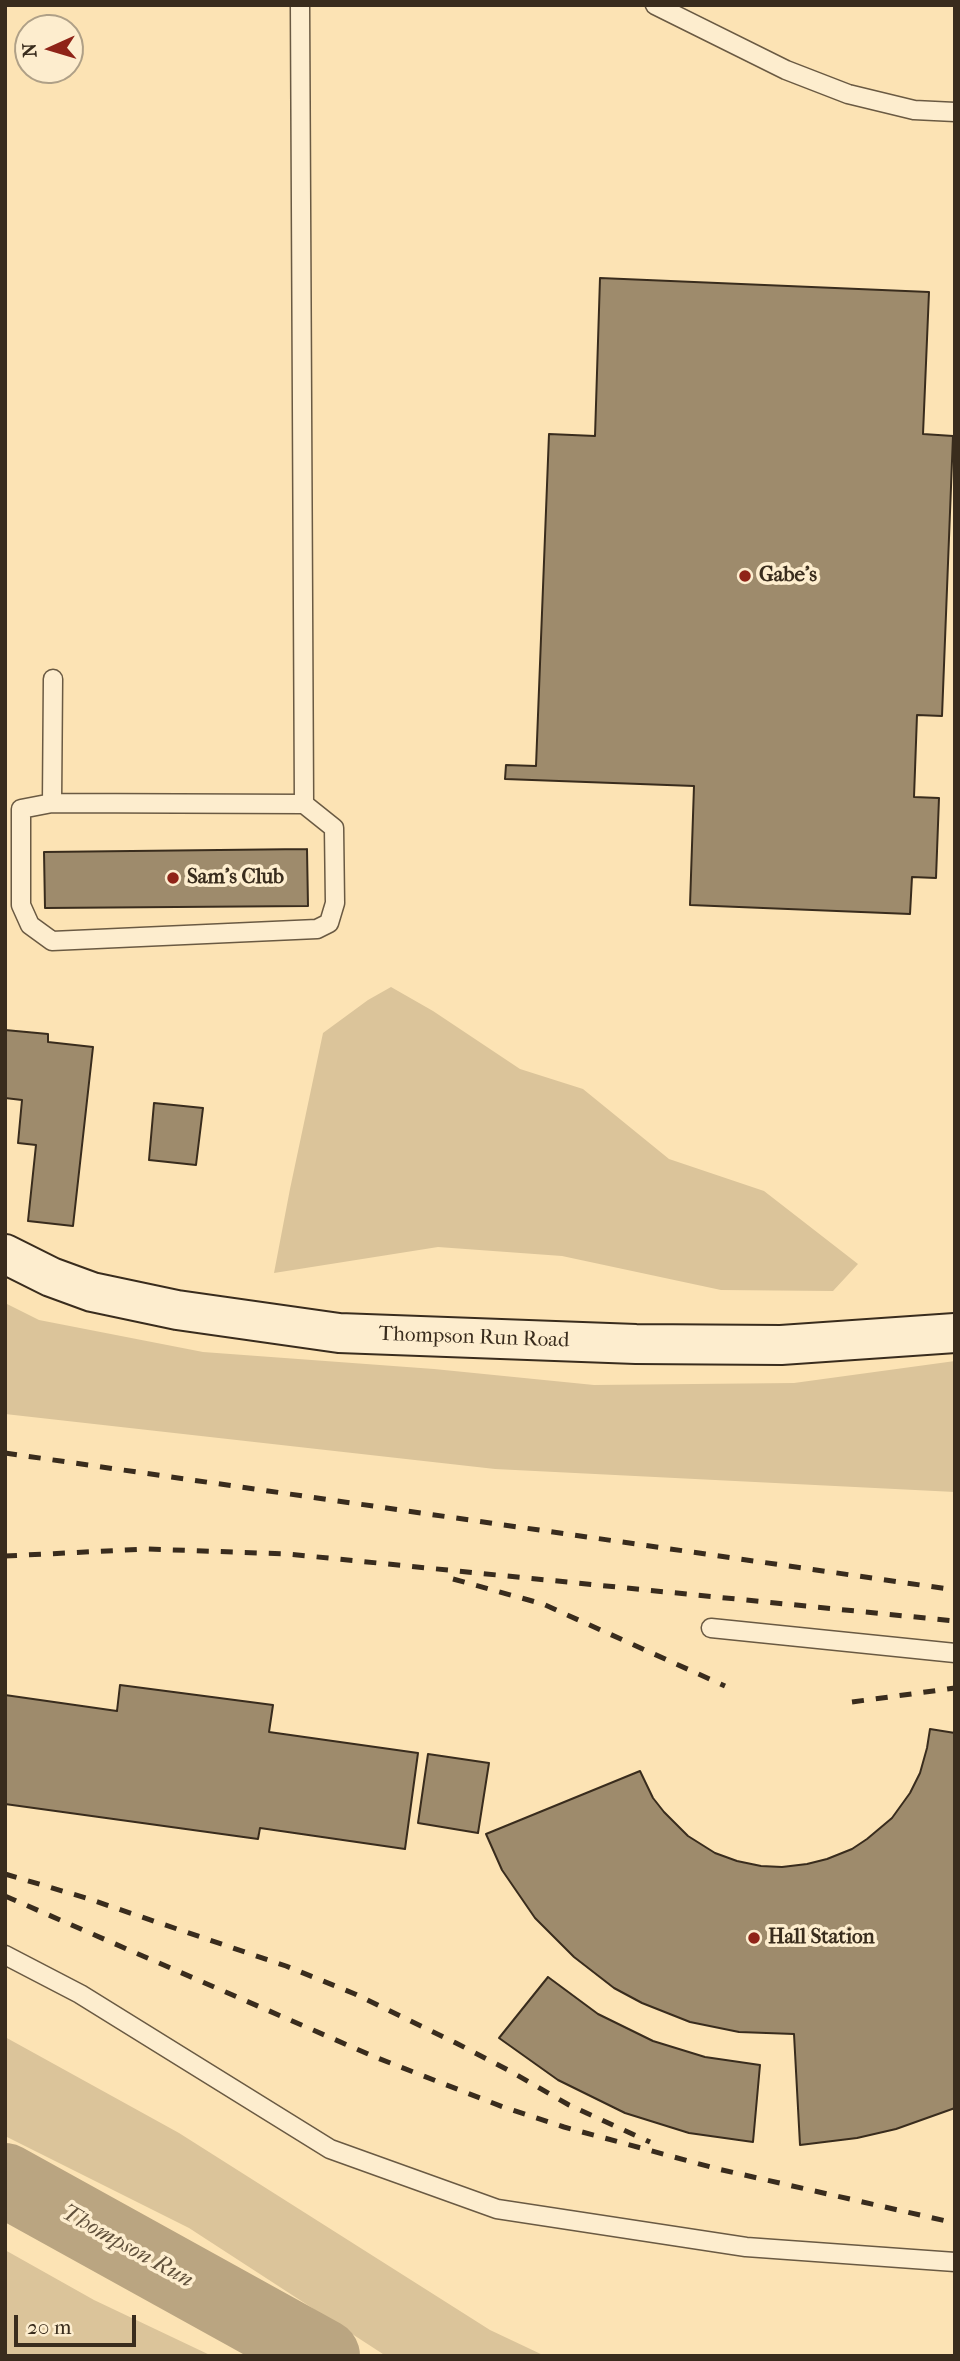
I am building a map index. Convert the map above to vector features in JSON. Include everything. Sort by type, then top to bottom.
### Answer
[{"type":"street","name":"Thompson Run Road","points":[[5,1254],[51,1277],[92,1292],[177,1310],[339,1332],[636,1344],[768,1345],[955,1333]]},
{"type":"lane","points":[[300,5],[304,804]]},
{"type":"lane","points":[[655,5],[786,70],[837,90],[903,107],[955,112]]},
{"type":"lane","points":[[52,803],[53,679]]},
{"type":"lane","points":[[52,803],[304,804],[334,828],[335,903],[329,923],[317,929],[52,941],[30,925],[21,905],[21,809],[52,803]]},
{"type":"lane","points":[[711,1628],[955,1653]]},
{"type":"lane","points":[[5,1955],[80,1994],[330,2149],[497,2209],[746,2247],[955,2262]]},
{"type":"shaded area","points":[[391,987],[433,1011],[520,1069],[583,1089],[669,1159],[764,1191],[858,1264],[833,1291],[721,1290],[562,1256],[438,1247],[274,1273],[323,1033],[368,1000]]},
{"type":"shaded area","points":[[5,1303],[39,1320],[203,1352],[434,1369],[594,1385],[794,1383],[955,1361],[955,1492],[495,1469],[5,1414]]},
{"type":"shaded area","points":[[5,2037],[179,2133],[490,2330],[545,2356],[386,2356],[189,2228],[5,2136]]},
{"type":"shaded area","points":[[5,2250],[94,2300],[212,2356],[5,2356]]},
{"type":"building","name":"Gabe's","points":[[600,278],[929,292],[923,434],[953,436],[942,716],[917,715],[914,797],[939,798],[936,878],[912,877],[910,914],[690,905],[694,786],[505,779],[506,765],[536,766],[549,434],[595,436]]},
{"type":"building","points":[[307,849],[308,906],[45,908],[44,852]]},
{"type":"building","points":[[5,1030],[48,1034],[48,1042],[93,1047],[73,1226],[28,1221],[36,1145],[18,1143],[22,1100],[5,1098]]},
{"type":"building","points":[[154,1103],[203,1108],[196,1165],[149,1160]]},
{"type":"building","points":[[120,1685],[273,1705],[269,1732],[418,1753],[405,1849],[260,1828],[258,1839],[5,1804],[5,1695],[117,1711]]},
{"type":"building","name":"Hall Station","points":[[930,1729],[955,1733],[955,2108],[896,2129],[857,2138],[800,2145],[794,2034],[739,2032],[690,2022],[642,2003],[614,1988],[574,1957],[535,1918],[502,1870],[486,1834],[640,1771],[653,1798],[664,1812],[688,1836],[715,1853],[761,1866],[807,1864],[852,1849],[892,1818],[920,1773]]},
{"type":"building","points":[[428,1754],[489,1763],[478,1833],[418,1823]]},
{"type":"building","points":[[548,1977],[598,2014],[653,2041],[705,2057],[760,2065],[753,2142],[689,2133],[625,2113],[558,2080],[499,2038]]},
{"type":"waterway","name":"Thompson Run","points":[[5,2180],[323,2356]]},
{"type":"railway","points":[[5,1453],[955,1590]]},
{"type":"railway","points":[[5,1556],[147,1549],[288,1554],[955,1621]]},
{"type":"railway","points":[[453,1579],[543,1604],[725,1686]]},
{"type":"railway","points":[[852,1702],[955,1688]]},
{"type":"railway","points":[[5,1874],[86,1898],[286,1966],[355,1994],[510,2071],[569,2105],[650,2142]]},
{"type":"railway","points":[[5,1896],[375,2057],[503,2107],[564,2127],[718,2169],[955,2223]]},
{"type":"place","name":"Gabe's","points":[[745,576]]},
{"type":"place","name":"Sam's Club","points":[[173,878]]},
{"type":"place","name":"Hall Station","points":[[754,1938]]}]
